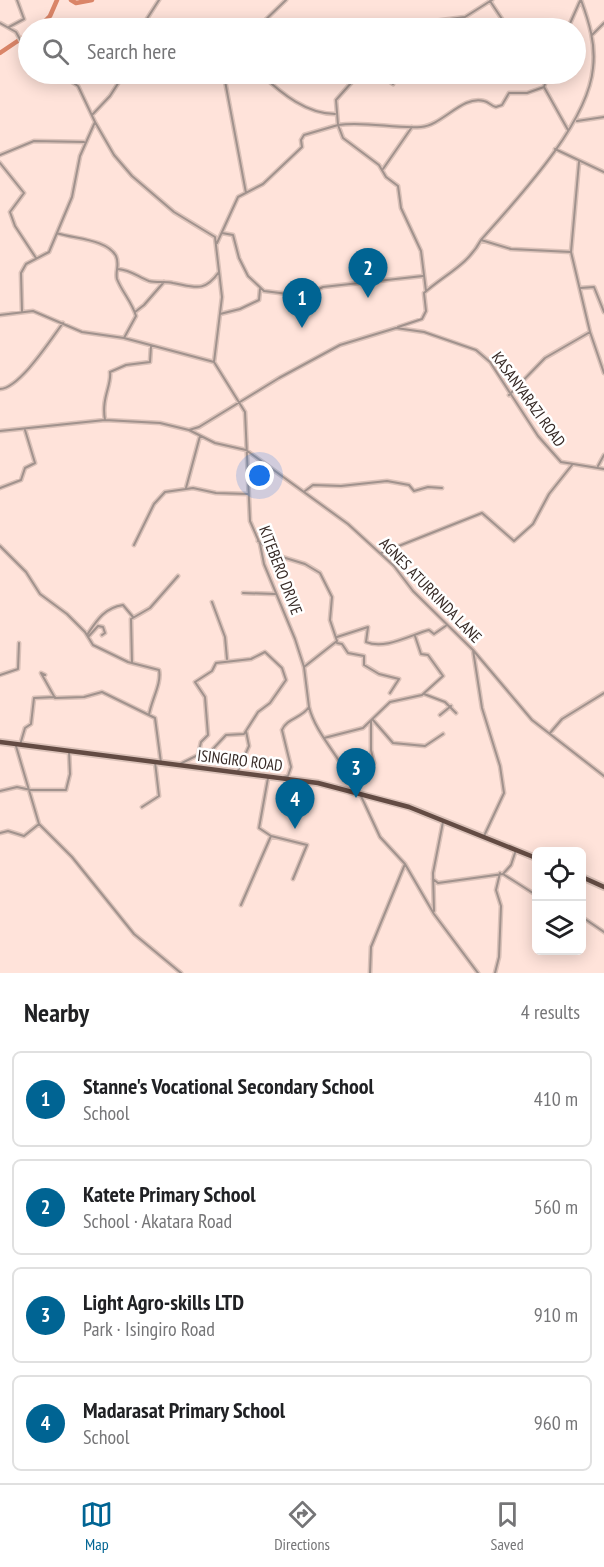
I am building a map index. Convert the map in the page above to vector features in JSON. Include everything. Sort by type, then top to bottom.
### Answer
[{"type":"main road","name":"ISINGIRO ROAD","points":[[0,742],[284,777],[353,790],[444,820],[532,856]]},
{"type":"main road","points":[[586,879],[604,887]]},
{"type":"street","points":[[17,0],[24,18]]},
{"type":"street","points":[[147,18],[159,0]]},
{"type":"street","points":[[267,18],[286,0]]},
{"type":"street","points":[[573,18],[581,0]]},
{"type":"street","points":[[426,291],[458,269],[475,252],[481,240],[576,121],[593,71],[592,35],[581,0]]},
{"type":"street","points":[[457,18],[465,17],[491,1],[502,18]]},
{"type":"street","points":[[9,27],[18,22]]},
{"type":"street","points":[[0,23],[9,27],[18,36]]},
{"type":"street","points":[[592,35],[604,23]]},
{"type":"street","points":[[0,315],[22,311],[41,314],[82,332],[124,338],[214,362],[222,297],[217,243],[212,233],[174,212],[138,182],[114,154],[75,84]]},
{"type":"street","points":[[92,116],[118,84]]},
{"type":"street","points":[[226,84],[246,193]]},
{"type":"street","points":[[272,84],[314,112],[335,114]]},
{"type":"street","points":[[350,84],[336,100],[335,114],[343,138],[383,169],[386,177],[398,186],[401,208],[421,251],[426,310],[422,319],[396,328]]},
{"type":"street","points":[[545,84],[544,87],[568,131]]},
{"type":"street","points":[[217,243],[234,202],[264,184],[282,168],[302,147],[301,140],[304,135],[338,125],[424,127],[443,120],[467,104],[485,101],[496,107],[502,105],[508,93],[527,93],[544,87]]},
{"type":"street","points":[[576,121],[604,117]]},
{"type":"street","points":[[22,311],[21,273],[23,267],[49,252],[72,197],[84,142],[95,122]]},
{"type":"street","points":[[383,169],[412,126]]},
{"type":"street","points":[[0,155],[33,141],[84,142]]},
{"type":"street","points":[[555,149],[604,172]]},
{"type":"street","points":[[579,162],[571,252],[590,332],[604,373]]},
{"type":"street","points":[[0,163],[24,193],[10,212],[15,226],[36,258]]},
{"type":"street","points":[[57,233],[101,243],[115,254],[117,279],[135,312],[135,320],[124,338]]},
{"type":"street","points":[[221,233],[233,235],[243,267],[252,283],[261,289],[304,296],[323,287],[423,276]]},
{"type":"street","points":[[481,240],[511,249],[571,252]]},
{"type":"street","points":[[118,269],[132,271],[153,282],[165,282],[189,288],[204,286],[219,271]]},
{"type":"street","points":[[135,312],[165,282]]},
{"type":"street","points":[[580,288],[592,286],[604,312]]},
{"type":"street","points":[[220,314],[240,309],[259,300],[261,289]]},
{"type":"street","points":[[600,300],[604,299]]},
{"type":"street","points":[[0,389],[10,386],[23,373],[63,323]]},
{"type":"street","name":"KASANYARAZI ROAD","points":[[189,430],[209,423],[279,378],[340,345],[396,328],[424,332],[476,350],[490,362],[509,395],[549,450],[561,462],[597,466],[604,469]]},
{"type":"street","points":[[509,395],[545,357],[590,332]]},
{"type":"street","points":[[105,420],[102,403],[111,378],[110,372],[126,365],[150,362],[151,346]]},
{"type":"street","name":"KITEBERO DRIVE","points":[[214,362],[245,412],[250,521],[275,594],[293,632],[304,667],[309,707],[314,722],[353,790]]},
{"type":"street","name":"AGNES ATURRINDA LANE","points":[[0,431],[105,420],[160,423],[189,430],[200,436],[246,450],[305,491],[381,553],[473,650],[532,720],[604,776]]},
{"type":"street","points":[[0,488],[21,480],[25,468],[34,463],[26,430]]},
{"type":"street","points":[[186,489],[200,436]]},
{"type":"street","points":[[597,466],[604,455]]},
{"type":"street","points":[[381,553],[482,513],[514,541],[533,524],[549,494],[572,465]]},
{"type":"street","points":[[305,491],[313,485],[341,486],[387,481],[409,485],[414,491],[428,487],[442,488]]},
{"type":"street","points":[[134,545],[161,495],[186,489],[248,494]]},
{"type":"street","points":[[258,541],[279,556],[305,564],[320,573],[332,597],[330,620],[337,637],[336,643],[304,667]]},
{"type":"street","points":[[0,546],[26,572],[40,594],[61,608],[93,645],[132,663],[148,665],[160,672],[149,715]]},
{"type":"street","points":[[133,616],[150,608],[178,576]]},
{"type":"street","points":[[243,593],[275,594]]},
{"type":"street","points":[[212,602],[225,636],[227,660]]},
{"type":"street","points":[[87,636],[101,614],[123,605],[133,616],[132,663]]},
{"type":"street","points":[[337,637],[368,627],[369,633],[365,640],[369,644],[415,636],[429,630],[434,634],[447,625]]},
{"type":"street","points":[[87,636],[98,626],[103,627],[105,633],[102,635]]},
{"type":"street","points":[[324,738],[351,732],[372,720],[390,702],[414,699],[424,694],[443,674],[428,655],[421,654],[415,636]]},
{"type":"street","points":[[0,675],[18,669],[19,643]]},
{"type":"street","points":[[336,643],[342,644],[348,653],[364,656],[364,664],[374,671],[399,679],[390,693]]},
{"type":"street","points":[[473,650],[482,708],[500,766],[504,793],[484,836]]},
{"type":"street","points":[[180,764],[198,754],[212,750],[226,735],[242,735],[258,712],[270,703],[282,688],[286,680],[285,674],[263,652],[251,659],[216,663],[212,671],[195,682],[205,697],[208,732],[201,742],[198,754]]},
{"type":"street","points":[[45,675],[40,673],[55,698]]},
{"type":"street","points":[[142,807],[159,796],[158,723],[149,715],[102,692],[84,697],[34,698],[31,724],[24,729],[18,745],[39,824],[72,857],[134,934],[181,973]]},
{"type":"street","points":[[550,733],[562,719],[604,693]]},
{"type":"street","points":[[424,694],[451,706],[456,713]]},
{"type":"street","points":[[440,715],[451,706]]},
{"type":"street","points":[[284,777],[288,776],[291,767],[282,736],[283,727],[302,716],[309,707]]},
{"type":"street","points":[[372,720],[393,743],[425,746],[443,734]]},
{"type":"street","points":[[351,784],[368,773],[374,763],[371,750],[372,720]]},
{"type":"street","points":[[238,771],[249,746],[246,731]]},
{"type":"street","points":[[0,791],[17,787],[31,790],[66,790],[70,774],[69,751]]},
{"type":"street","points":[[268,775],[259,828],[271,836],[307,845],[293,879]]},
{"type":"street","points":[[360,793],[380,837],[405,864],[434,914],[478,973]]},
{"type":"street","points":[[434,914],[433,879],[444,820]]},
{"type":"street","points":[[0,833],[8,831],[24,836],[39,824]]},
{"type":"street","points":[[241,905],[271,836]]},
{"type":"street","points":[[495,973],[499,957],[501,906],[496,890],[501,874],[511,865],[516,850]]},
{"type":"street","points":[[370,973],[371,947],[405,864]]},
{"type":"street","points":[[433,879],[438,883],[501,874],[532,892]]},
{"type":"street","points":[[586,920],[604,932]]},
{"type":"waterway","points":[[48,18],[57,0]]},
{"type":"waterway","points":[[71,0],[76,3],[92,0]]},
{"type":"waterway","points":[[0,53],[18,41]]},
{"type":"place","name":"Katete Primary School","points":[[368,298]]},
{"type":"place","name":"Stanne's Vocational Secondary School","points":[[302,328]]},
{"type":"place","name":"Light Agro-skills LTD","points":[[356,798]]},
{"type":"place","name":"Madarasat Primary School","points":[[295,829]]}]
